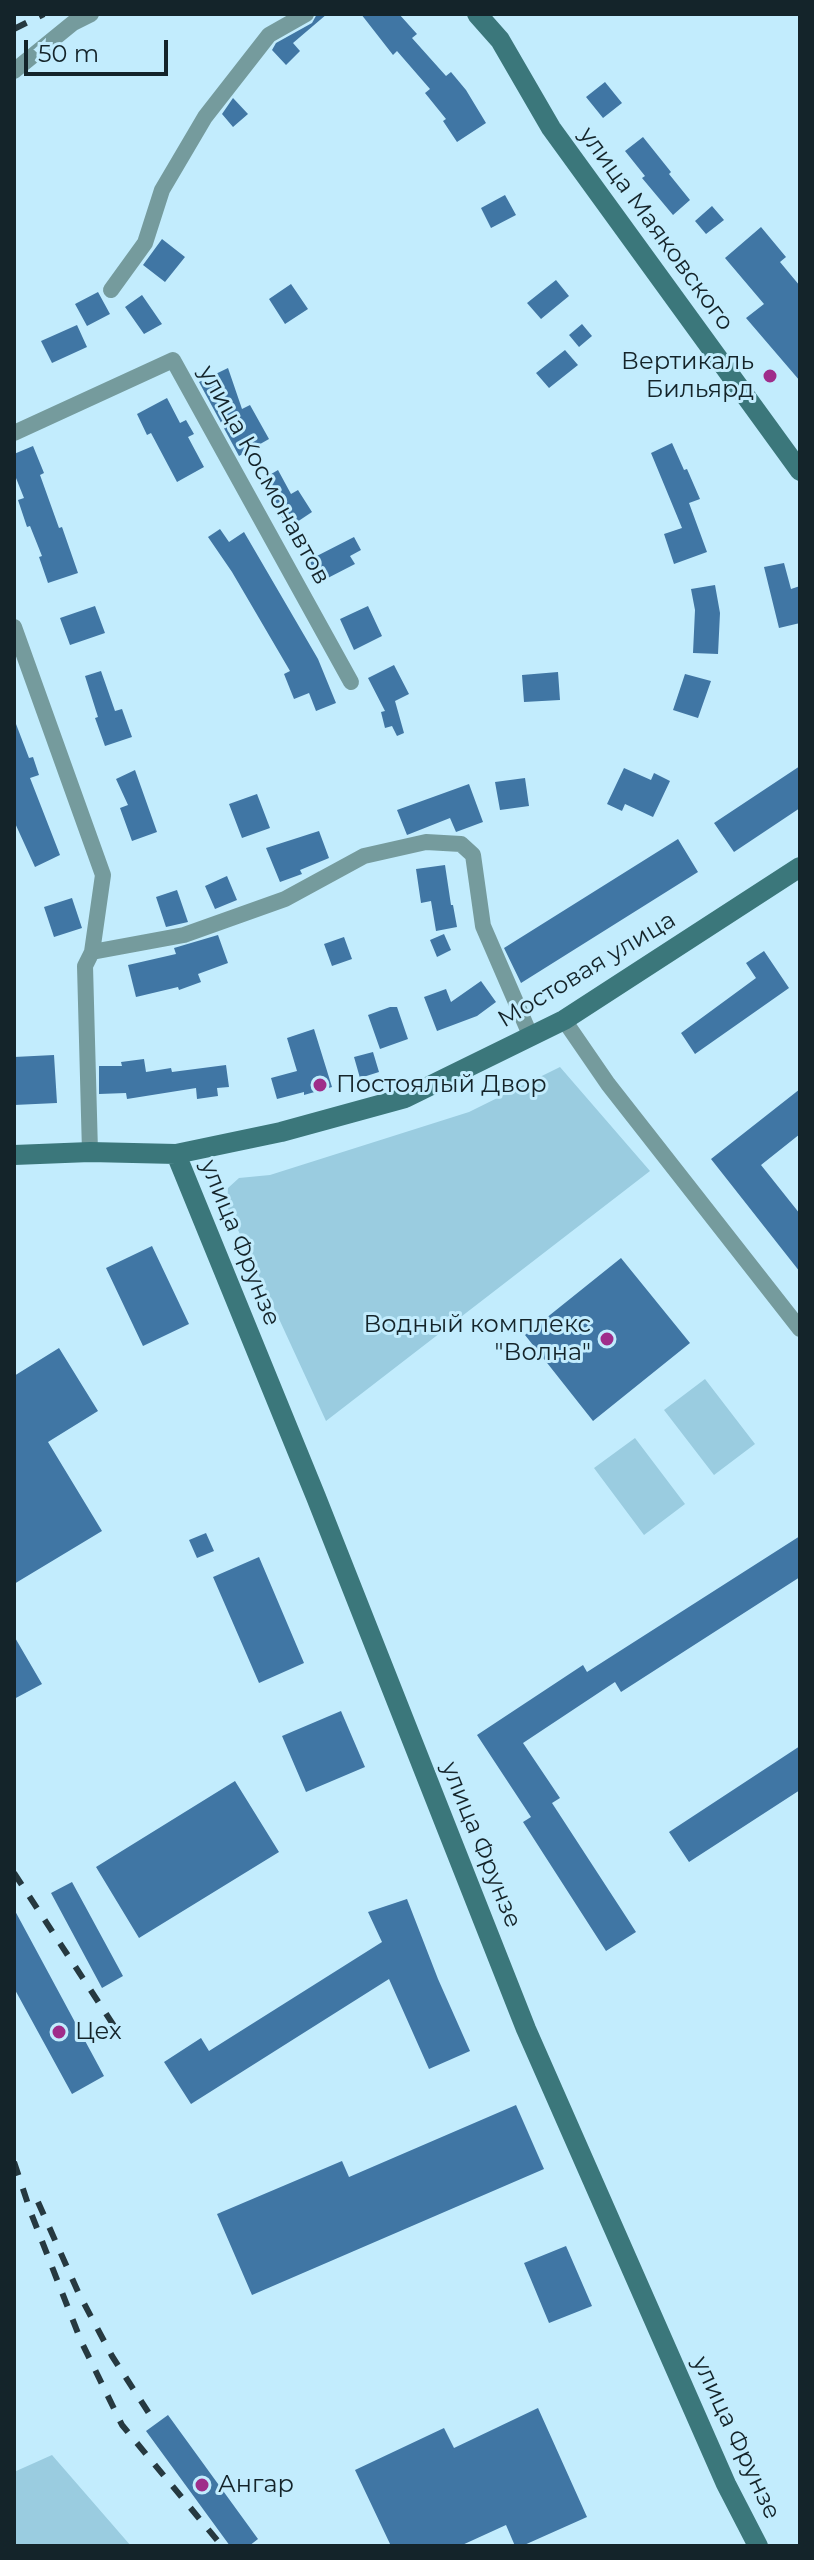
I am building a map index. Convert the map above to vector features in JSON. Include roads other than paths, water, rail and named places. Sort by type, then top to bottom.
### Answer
[{"type":"street","points":[[14,71],[73,23],[91,14]]},
{"type":"street","points":[[111,290],[145,243],[162,190],[205,117],[269,35],[306,14]]},
{"type":"street","name":"улица Маяковского","points":[[477,14],[500,40],[551,128],[800,471]]},
{"type":"street","points":[[491,14],[500,40]]},
{"type":"street","name":"улица Космонавтов","points":[[14,433],[173,360],[351,682]]},
{"type":"street","points":[[14,627],[103,875],[92,952],[85,966],[90,1152]]},
{"type":"street","points":[[92,952],[184,935],[285,899],[364,856],[426,842],[461,844],[473,855],[483,926],[531,1037]]},
{"type":"street","name":"Мостовая улица","points":[[14,1155],[90,1152],[176,1154],[281,1132],[405,1098],[564,1020],[800,867]]},
{"type":"street","points":[[564,1020],[608,1084],[800,1329]]},
{"type":"street","name":"улица Фрунзе","points":[[176,1154],[322,1511],[526,2029],[726,2484],[758,2546]]},
{"type":"railway","points":[[14,29],[44,14]]},
{"type":"railway","points":[[14,1873],[120,2035]]},
{"type":"railway","points":[[14,2162],[81,2341],[122,2425],[222,2546]]},
{"type":"railway","points":[[38,2202],[79,2294],[112,2356],[156,2424]]},
{"type":"place","name":"Вертикаль Бильярд","points":[[770,376]]},
{"type":"place","name":"Постоялый Двор","points":[[320,1085]]},
{"type":"place","name":"Водный комплекс \"Волна\"","points":[[607,1339]]},
{"type":"place","name":"Цех","points":[[59,2032]]},
{"type":"place","name":"Ангар","points":[[202,2485]]}]
